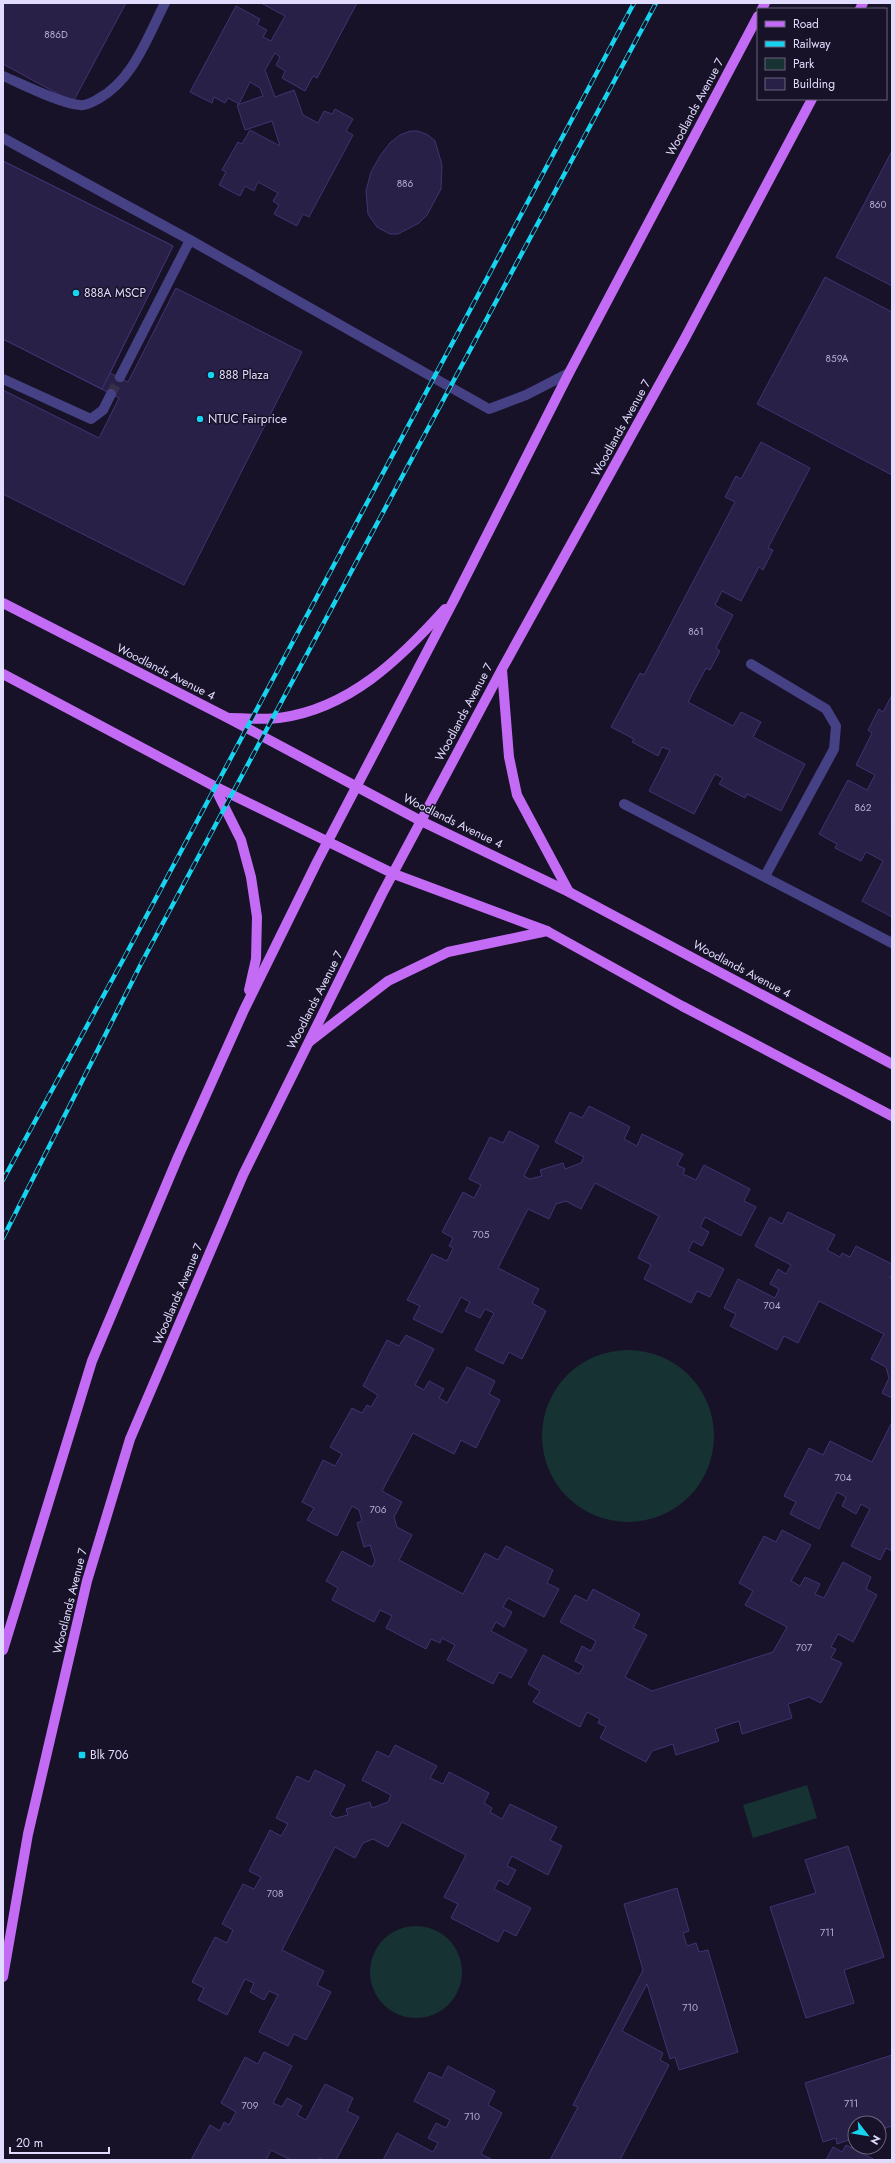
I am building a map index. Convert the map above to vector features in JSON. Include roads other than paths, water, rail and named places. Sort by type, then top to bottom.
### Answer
[{"type":"main road","name":"Woodlands Avenue 7","points":[[3,1650],[92,1360],[178,1157],[244,1010],[569,373],[757,18]]},
{"type":"main road","name":"Woodlands Avenue 7","points":[[3,1977],[28,1834],[87,1581],[130,1439],[243,1175],[382,894],[394,874],[420,821],[502,669],[677,354],[811,100]]},
{"type":"main road","points":[[228,718],[279,718],[327,705],[362,687],[411,647],[455,598]]},
{"type":"main road","name":"Woodlands Avenue 4","points":[[3,603],[228,718],[420,821],[569,892],[892,1064]]},
{"type":"main road","points":[[502,669],[508,757],[517,795],[569,892]]},
{"type":"main road","points":[[3,674],[214,786],[394,874],[547,931],[682,1006],[892,1116]]},
{"type":"main road","points":[[214,786],[241,840],[251,877],[257,917],[256,959],[244,1010]]},
{"type":"main road","points":[[307,1044],[388,981],[448,952],[547,931]]},
{"type":"lane","points":[[3,76],[68,103],[82,106],[93,102],[109,93],[130,71],[165,3]]},
{"type":"lane","points":[[3,138],[190,240],[489,409],[526,395],[569,373]]},
{"type":"lane","points":[[120,377],[190,240]]},
{"type":"lane","points":[[3,379],[85,418],[91,419],[102,410],[111,394]]},
{"type":"lane","points":[[751,664],[826,709],[836,726],[834,749],[765,876]]},
{"type":"lane","points":[[624,804],[892,943]]},
{"type":"tunnel","points":[[111,394],[120,377]]},
{"type":"railway","points":[[3,1180],[124,958],[634,3]]},
{"type":"railway","points":[[3,1238],[142,962],[656,3]]},
{"type":"place","name":"888A MSCP","points":[[76,293]]},
{"type":"place","name":"888 Plaza","points":[[211,375]]},
{"type":"place","name":"NTUC Fairprice","points":[[200,419]]},
{"type":"place","name":"Blk 706","points":[[82,1755]]}]
